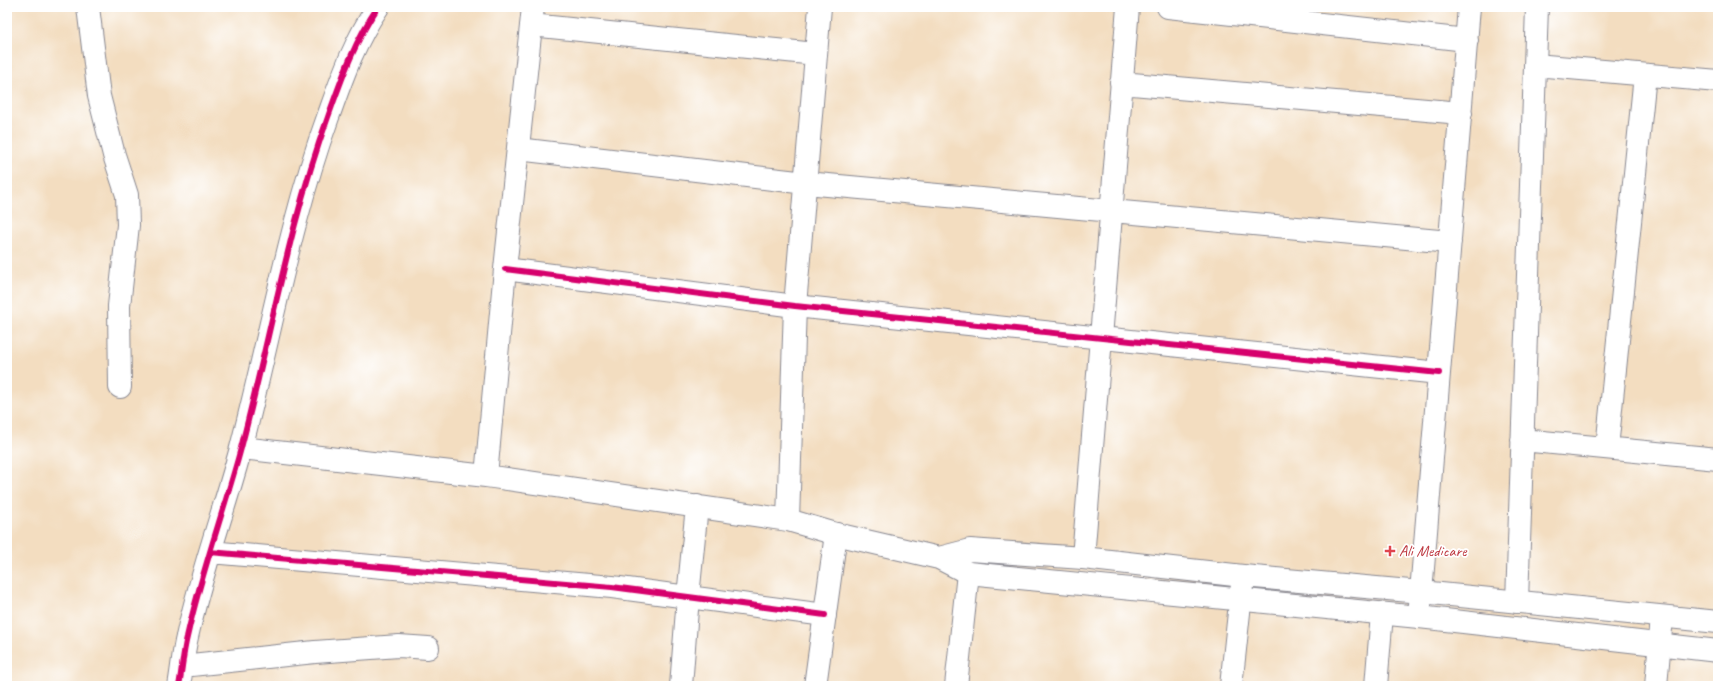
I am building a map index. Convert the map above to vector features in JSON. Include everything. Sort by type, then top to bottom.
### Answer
[{"type":"street","points":[[88,7],[99,96],[114,155],[127,195],[128,225],[119,306],[120,387]]},
{"type":"street","points":[[378,7],[359,36],[314,154],[241,448],[210,552],[187,637],[181,676],[315,652],[399,646],[428,648]]},
{"type":"street","points":[[788,520],[795,306],[820,7]]},
{"type":"street","points":[[1083,558],[1128,7]]},
{"type":"street","points":[[1168,7],[1467,40]]},
{"type":"street","points":[[1419,618],[1469,7]]},
{"type":"street","points":[[1516,602],[1537,7]]},
{"type":"street","points":[[486,476],[505,270],[532,16],[816,54]]},
{"type":"street","points":[[1535,65],[1718,81]]},
{"type":"street","points":[[1607,448],[1645,74]]},
{"type":"street","points":[[1121,83],[1460,113]]},
{"type":"street","points":[[518,149],[806,183],[1450,242]]},
{"type":"street","points":[[505,270],[795,306],[1439,373]]},
{"type":"street","points":[[1522,440],[1718,459]]},
{"type":"street","points":[[241,448],[486,476],[788,520],[836,534],[939,558],[968,573],[1382,614],[1718,651]]},
{"type":"street","points":[[681,686],[697,506]]},
{"type":"street","points":[[815,686],[836,534]]},
{"type":"street","points":[[939,558],[970,550],[1083,558],[1243,576],[1420,592],[1662,618],[1718,622]]},
{"type":"street","points":[[210,552],[612,587],[825,615]]},
{"type":"street","points":[[956,686],[968,573]]},
{"type":"street","points":[[1232,686],[1243,576]]},
{"type":"street","points":[[1376,686],[1382,614]]},
{"type":"street","points":[[1656,686],[1662,618]]},
{"type":"cycle path","points":[[179,686],[184,649],[193,613],[241,448],[291,240],[314,157],[355,47],[378,7]]},
{"type":"cycle path","points":[[505,269],[795,306],[1439,373]]},
{"type":"cycle path","points":[[210,552],[612,587],[825,615]]},
{"type":"place","name":"Ali Medicare","points":[[1390,551]]}]
